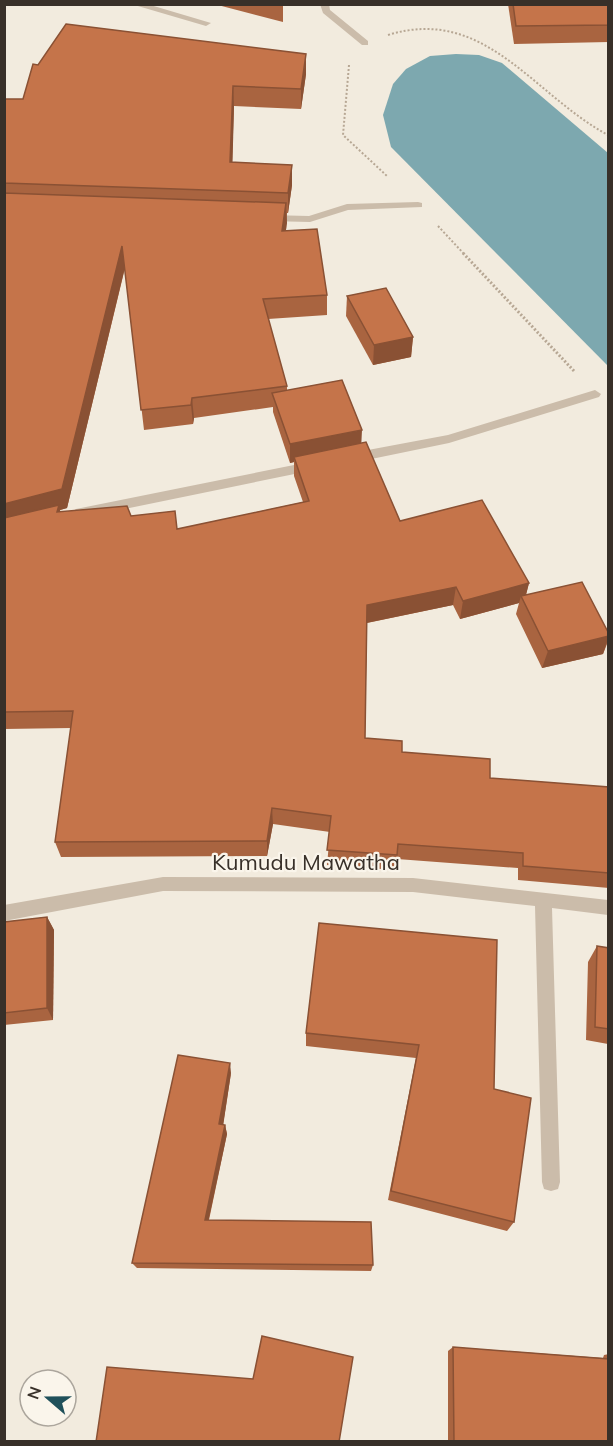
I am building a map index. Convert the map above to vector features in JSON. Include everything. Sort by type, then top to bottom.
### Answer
[{"type":"street","points":[[135,4],[206,23]]},
{"type":"street","points":[[324,4],[326,11],[364,43]]},
{"type":"street","points":[[251,217],[310,219],[347,207],[418,205]]},
{"type":"street","points":[[60,518],[105,506],[449,439],[595,394]]},
{"type":"street","name":"Kumudu Mawatha","points":[[4,913],[163,884],[412,885],[609,907]]},
{"type":"street","points":[[543,900],[551,1182]]},
{"type":"path","points":[[595,394],[418,205],[343,135],[350,59],[364,43],[403,29],[456,31],[480,41],[591,126],[609,135]]},
{"type":"water","points":[[479,55],[502,63],[608,153],[608,366],[391,147],[383,115],[393,84],[406,69],[430,56]]},
{"type":"building","points":[[513,4],[609,4],[609,25],[516,26]]},
{"type":"building","points":[[66,24],[306,54],[301,89],[233,86],[230,162],[292,165],[288,193],[4,183],[4,99],[23,99],[33,64],[38,65]]},
{"type":"building","points":[[4,193],[286,203],[282,231],[317,229],[327,295],[263,299],[287,386],[192,398],[191,405],[141,410],[122,246],[62,489],[4,504]]},
{"type":"building","points":[[386,288],[413,337],[374,345],[347,296]]},
{"type":"building","points":[[342,380],[362,430],[290,444],[272,393]]},
{"type":"building","points":[[366,442],[400,521],[482,500],[529,583],[463,601],[456,587],[367,605],[365,738],[402,741],[402,752],[490,759],[490,778],[609,787],[609,873],[523,866],[523,853],[398,844],[397,855],[327,850],[331,816],[272,808],[267,841],[55,842],[73,711],[4,712],[4,518],[59,505],[57,512],[127,506],[131,516],[175,511],[177,529],[309,501],[294,457]]},
{"type":"building","points":[[582,582],[609,636],[548,651],[521,596]]},
{"type":"building","points":[[47,917],[47,1008],[4,1013],[4,922]]},
{"type":"building","points":[[319,923],[497,940],[494,1089],[531,1098],[514,1222],[391,1191],[419,1045],[306,1033]]},
{"type":"building","points":[[597,946],[609,948],[609,1029],[595,1027]]},
{"type":"building","points":[[178,1055],[230,1063],[219,1124],[225,1125],[205,1220],[371,1222],[373,1265],[132,1263]]},
{"type":"building","points":[[262,1336],[353,1357],[339,1442],[96,1442],[107,1367],[253,1379]]},
{"type":"building","points":[[453,1347],[609,1359],[609,1442],[454,1442]]}]
